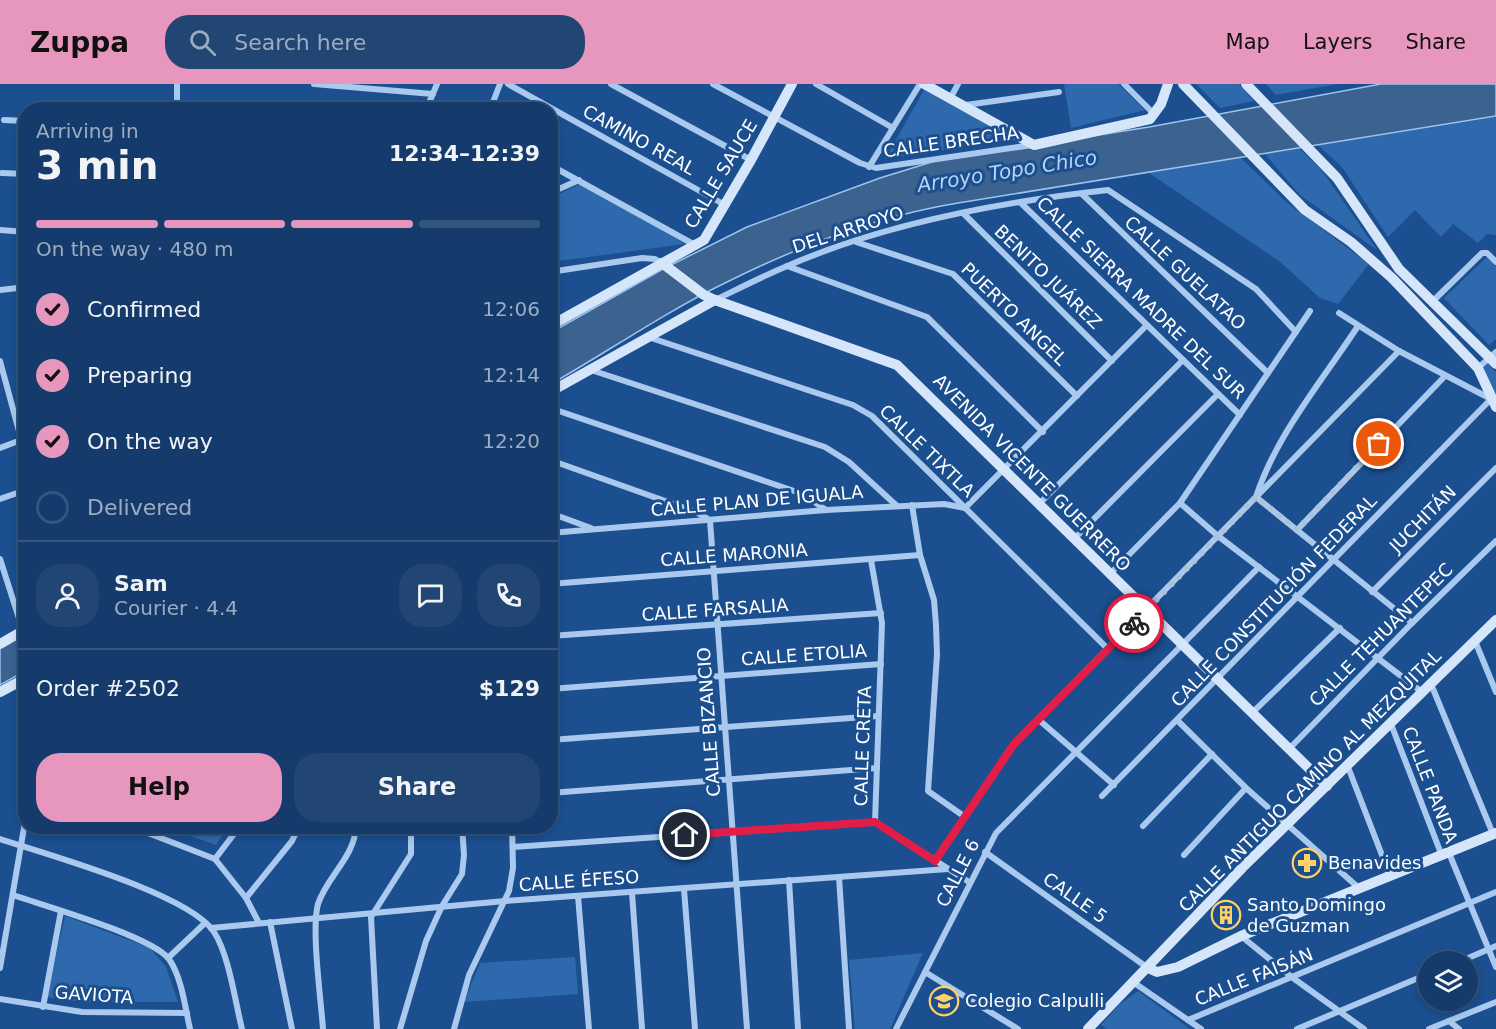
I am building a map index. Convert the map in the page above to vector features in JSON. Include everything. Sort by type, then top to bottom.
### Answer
[{"type":"street","points":[[177,84],[177,102]]},
{"type":"street","points":[[314,84],[433,94]]},
{"type":"street","points":[[430,102],[437,84]]},
{"type":"street","points":[[493,102],[500,84]]},
{"type":"street","name":"CAMINO REAL","points":[[508,84],[540,102]]},
{"type":"street","points":[[611,84],[751,160]]},
{"type":"street","name":"CALLE BRECHA","points":[[713,84],[869,167],[888,168],[1034,145]]},
{"type":"street","name":"CALLE SAUCE","points":[[558,322],[695,246],[708,235],[792,84]]},
{"type":"street","points":[[816,84],[893,128]]},
{"type":"street","points":[[869,167],[922,84],[951,97],[1034,145],[1141,122],[1155,115],[1168,84]]},
{"type":"street","points":[[951,97],[958,84]]},
{"type":"street","points":[[1124,84],[1155,115]]},
{"type":"street","points":[[1183,84],[1305,210],[1379,265],[1478,369],[1493,403]]},
{"type":"street","points":[[1246,84],[1344,187],[1390,258],[1494,358],[1478,369]]},
{"type":"street","points":[[965,105],[1059,92]]},
{"type":"street","name":"CAMINO REAL","points":[[558,112],[725,205]]},
{"type":"street","points":[[4,120],[18,121]]},
{"type":"street","points":[[558,169],[695,246]]},
{"type":"street","points":[[2,173],[18,174]]},
{"type":"street","points":[[558,190],[579,180]]},
{"type":"street","name":"DEL ARROYO","points":[[715,300],[787,266],[904,227],[1021,203],[1109,190],[1256,289],[1296,332]]},
{"type":"street","name":"CALLE GUELATAO","points":[[1082,195],[1268,373]]},
{"type":"street","name":"CALLE SIERRA MADRE DEL SUR","points":[[1021,203],[1240,415]]},
{"type":"street","name":"BENITO JUÁREZ","points":[[964,214],[1112,361]]},
{"type":"street","points":[[0,230],[18,231]]},
{"type":"street","name":"PUERTO ANGEL","points":[[855,242],[953,274],[1077,396]]},
{"type":"street","points":[[1433,301],[1486,252],[1496,262]]},
{"type":"street","points":[[558,271],[642,258],[655,259],[662,263]]},
{"type":"street","name":"AVENIDA VICENTE GUERRERO","points":[[662,263],[704,295],[715,300],[897,365],[1327,786]]},
{"type":"street","points":[[787,266],[927,317],[1043,432]]},
{"type":"street","points":[[0,290],[18,287]]},
{"type":"street","points":[[558,388],[715,300]]},
{"type":"street","points":[[1110,574],[1180,503],[1311,311]]},
{"type":"street","points":[[1339,313],[1399,351],[1493,403]]},
{"type":"street","points":[[965,508],[1004,472],[1147,325]]},
{"type":"street","points":[[1256,497],[1266,468],[1284,436],[1358,326]]},
{"type":"street","name":"CALLE TIXTLA","points":[[647,337],[853,405],[885,428],[1107,648]]},
{"type":"street","points":[[935,861],[1014,744],[1399,351]]},
{"type":"street","points":[[1038,505],[1183,360]]},
{"type":"street","points":[[0,361],[18,428]]},
{"type":"street","points":[[591,370],[825,447],[849,462],[897,506]]},
{"type":"street","points":[[1297,530],[1445,376]]},
{"type":"street","points":[[0,393],[8,390]]},
{"type":"street","points":[[1074,539],[1218,394]]},
{"type":"street","name":"CALLE CONSTITUCIÓN FEDERAL","points":[[1102,796],[1493,403]]},
{"type":"street","points":[[558,411],[803,494],[826,510]]},
{"type":"street","points":[[0,448],[18,441]]},
{"type":"street","points":[[558,463],[696,512],[710,520]]},
{"type":"street","name":"JUCHITÁN","points":[[1372,592],[1496,468]]},
{"type":"street","points":[[0,499],[18,493]]},
{"type":"street","points":[[1256,497],[1412,623]]},
{"type":"street","points":[[1180,503],[1218,536],[1422,692]]},
{"type":"street","name":"CALLE PLAN DE IGUALA","points":[[558,532],[826,510],[944,504],[965,508]]},
{"type":"street","points":[[912,506],[920,555],[934,600],[936,625],[937,654],[928,791],[965,817]]},
{"type":"street","points":[[558,516],[594,530]]},
{"type":"street","name":"CALLE BIZANCIO","points":[[710,520],[747,1029]]},
{"type":"street","name":"CALLE TEHUANTEPEC","points":[[1288,750],[1496,541]]},
{"type":"street","name":"CALLE MARONIA","points":[[558,583],[920,555]]},
{"type":"street","points":[[0,559],[18,612]]},
{"type":"street","name":"CALLE CRETA","points":[[871,560],[881,613],[875,822],[969,882]]},
{"type":"street","name":"CALLE 6","points":[[896,1029],[996,832],[1077,753],[1259,567]]},
{"type":"street","name":"CALLE FARSALIA","points":[[558,635],[881,613]]},
{"type":"street","name":"CALLE ANTIGUO CAMINO AL MEZQUITAL","points":[[1088,1029],[1287,825],[1496,620]]},
{"type":"street","points":[[1252,714],[1340,628]]},
{"type":"street","points":[[0,644],[18,634]]},
{"type":"street","points":[[1475,641],[1496,692]]},
{"type":"street","name":"CALLE ETOLIA","points":[[558,688],[881,664]]},
{"type":"street","points":[[0,692],[18,682]]},
{"type":"street","points":[[1148,968],[1157,972],[1178,967],[1241,936],[1495,834],[1431,684]]},
{"type":"street","points":[[558,739],[878,716]]},
{"type":"street","points":[[1039,720],[1114,785]]},
{"type":"street","points":[[1178,721],[1246,788],[1360,889]]},
{"type":"street","name":"CALLE PANDA","points":[[1390,724],[1445,855],[1492,948],[1496,968]]},
{"type":"street","points":[[1143,826],[1212,754]]},
{"type":"street","points":[[1348,767],[1390,877]]},
{"type":"street","points":[[558,792],[877,768]]},
{"type":"street","points":[[1184,855],[1246,788]]},
{"type":"street","points":[[513,847],[875,822]]},
{"type":"street","points":[[0,968],[23,834]]},
{"type":"street","points":[[151,834],[215,859],[246,898],[259,923]]},
{"type":"street","points":[[215,859],[234,834]]},
{"type":"street","points":[[246,898],[295,834]]},
{"type":"street","points":[[322,1029],[315,917],[324,889],[352,847],[354,834]]},
{"type":"street","points":[[377,1029],[371,914],[411,854],[411,834]]},
{"type":"street","points":[[400,1029],[417,964],[442,906],[462,874],[463,834]]},
{"type":"street","points":[[454,1029],[465,984],[505,901],[512,878],[512,834]]},
{"type":"street","points":[[0,839],[175,900],[205,923],[211,928],[225,961],[242,1029]]},
{"type":"street","name":"CALLE 5","points":[[985,852],[1148,968]]},
{"type":"street","name":"CALLE ÉFESO","points":[[211,928],[442,906],[948,869]]},
{"type":"street","points":[[839,877],[849,1029]]},
{"type":"street","points":[[789,880],[798,1029]]},
{"type":"street","points":[[684,889],[695,1029]]},
{"type":"street","name":"CALLE FAISÁN","points":[[1188,1020],[1496,892]]},
{"type":"street","points":[[632,893],[642,1029]]},
{"type":"street","points":[[13,895],[142,941],[168,958],[176,972],[190,1029]]},
{"type":"street","points":[[578,896],[589,1029]]},
{"type":"street","points":[[43,1007],[61,911]]},
{"type":"street","points":[[270,922],[292,1029]]},
{"type":"street","points":[[168,958],[205,923]]},
{"type":"street","points":[[1241,936],[1293,978],[1364,1029]]},
{"type":"street","points":[[1478,954],[1492,948]]},
{"type":"street","points":[[925,972],[1018,1029]]},
{"type":"street","points":[[1297,1029],[1418,978]]},
{"type":"street","points":[[1133,982],[1201,1029]]},
{"type":"street","name":"GAVIOTA","points":[[0,999],[43,1007],[107,1013],[187,1013]]},
{"type":"street","points":[[1429,1029],[1496,1002]]},
{"type":"street","points":[[1449,1021],[1459,1029]]},
{"type":"shaded area","points":[[1064,84],[1118,84],[1145,110],[1071,128]]},
{"type":"shaded area","points":[[1196,84],[1239,84],[1254,101],[1220,108]]},
{"type":"shaded area","points":[[1266,84],[1338,84],[1276,95]]},
{"type":"shaded area","points":[[924,90],[1015,139],[885,159]]},
{"type":"shaded area","points":[[1496,117],[1496,235],[1487,234],[1478,243],[1453,224],[1441,237],[1415,210],[1388,237],[1342,167],[1318,145]]},
{"type":"shaded area","points":[[1296,145],[1323,172],[1377,250],[1300,195],[1264,153]]},
{"type":"shaded area","points":[[1240,157],[1286,202],[1369,264],[1338,304],[1320,298],[1279,261],[1149,173]]},
{"type":"shaded area","points":[[583,183],[685,244],[558,261],[558,194]]},
{"type":"shaded area","points":[[1487,257],[1496,266],[1496,339],[1489,345],[1444,298]]},
{"type":"shaded area","points":[[1488,364],[1496,372],[1496,398],[1491,393],[1484,367]]},
{"type":"shaded area","points":[[184,834],[223,834],[216,845]]},
{"type":"shaded area","points":[[65,916],[150,948],[166,967],[178,1002],[81,1002],[47,997]]},
{"type":"shaded area","points":[[923,953],[890,1029],[855,1029],[849,960]]},
{"type":"shaded area","points":[[575,957],[578,994],[464,1002],[480,963]]},
{"type":"shaded area","points":[[1138,991],[1190,1029],[1107,1029],[1101,1025],[1119,1005]]},
{"type":"water","name":"Arroyo Topo Chico","points":[[1381,84],[1496,84],[1496,116],[958,203],[898,216],[838,234],[781,257],[703,294],[558,380],[558,328],[663,269],[747,227],[880,178],[935,161],[1149,127]]},
{"type":"water","points":[[18,634],[18,675],[0,685],[0,644]]},
{"type":"way so far","points":[[1134,623],[1256,497],[1297,530],[1379,444]]},
{"type":"place","name":"Benavides","points":[[1307,863]]},
{"type":"place","name":"Santo Domingo de Guzman","points":[[1226,915]]},
{"type":"place","name":"Colegio Calpulli","points":[[944,1001]]},
{"type":"route","points":[[685,835],[875,822],[935,861],[1014,744],[1134,623]]}]
